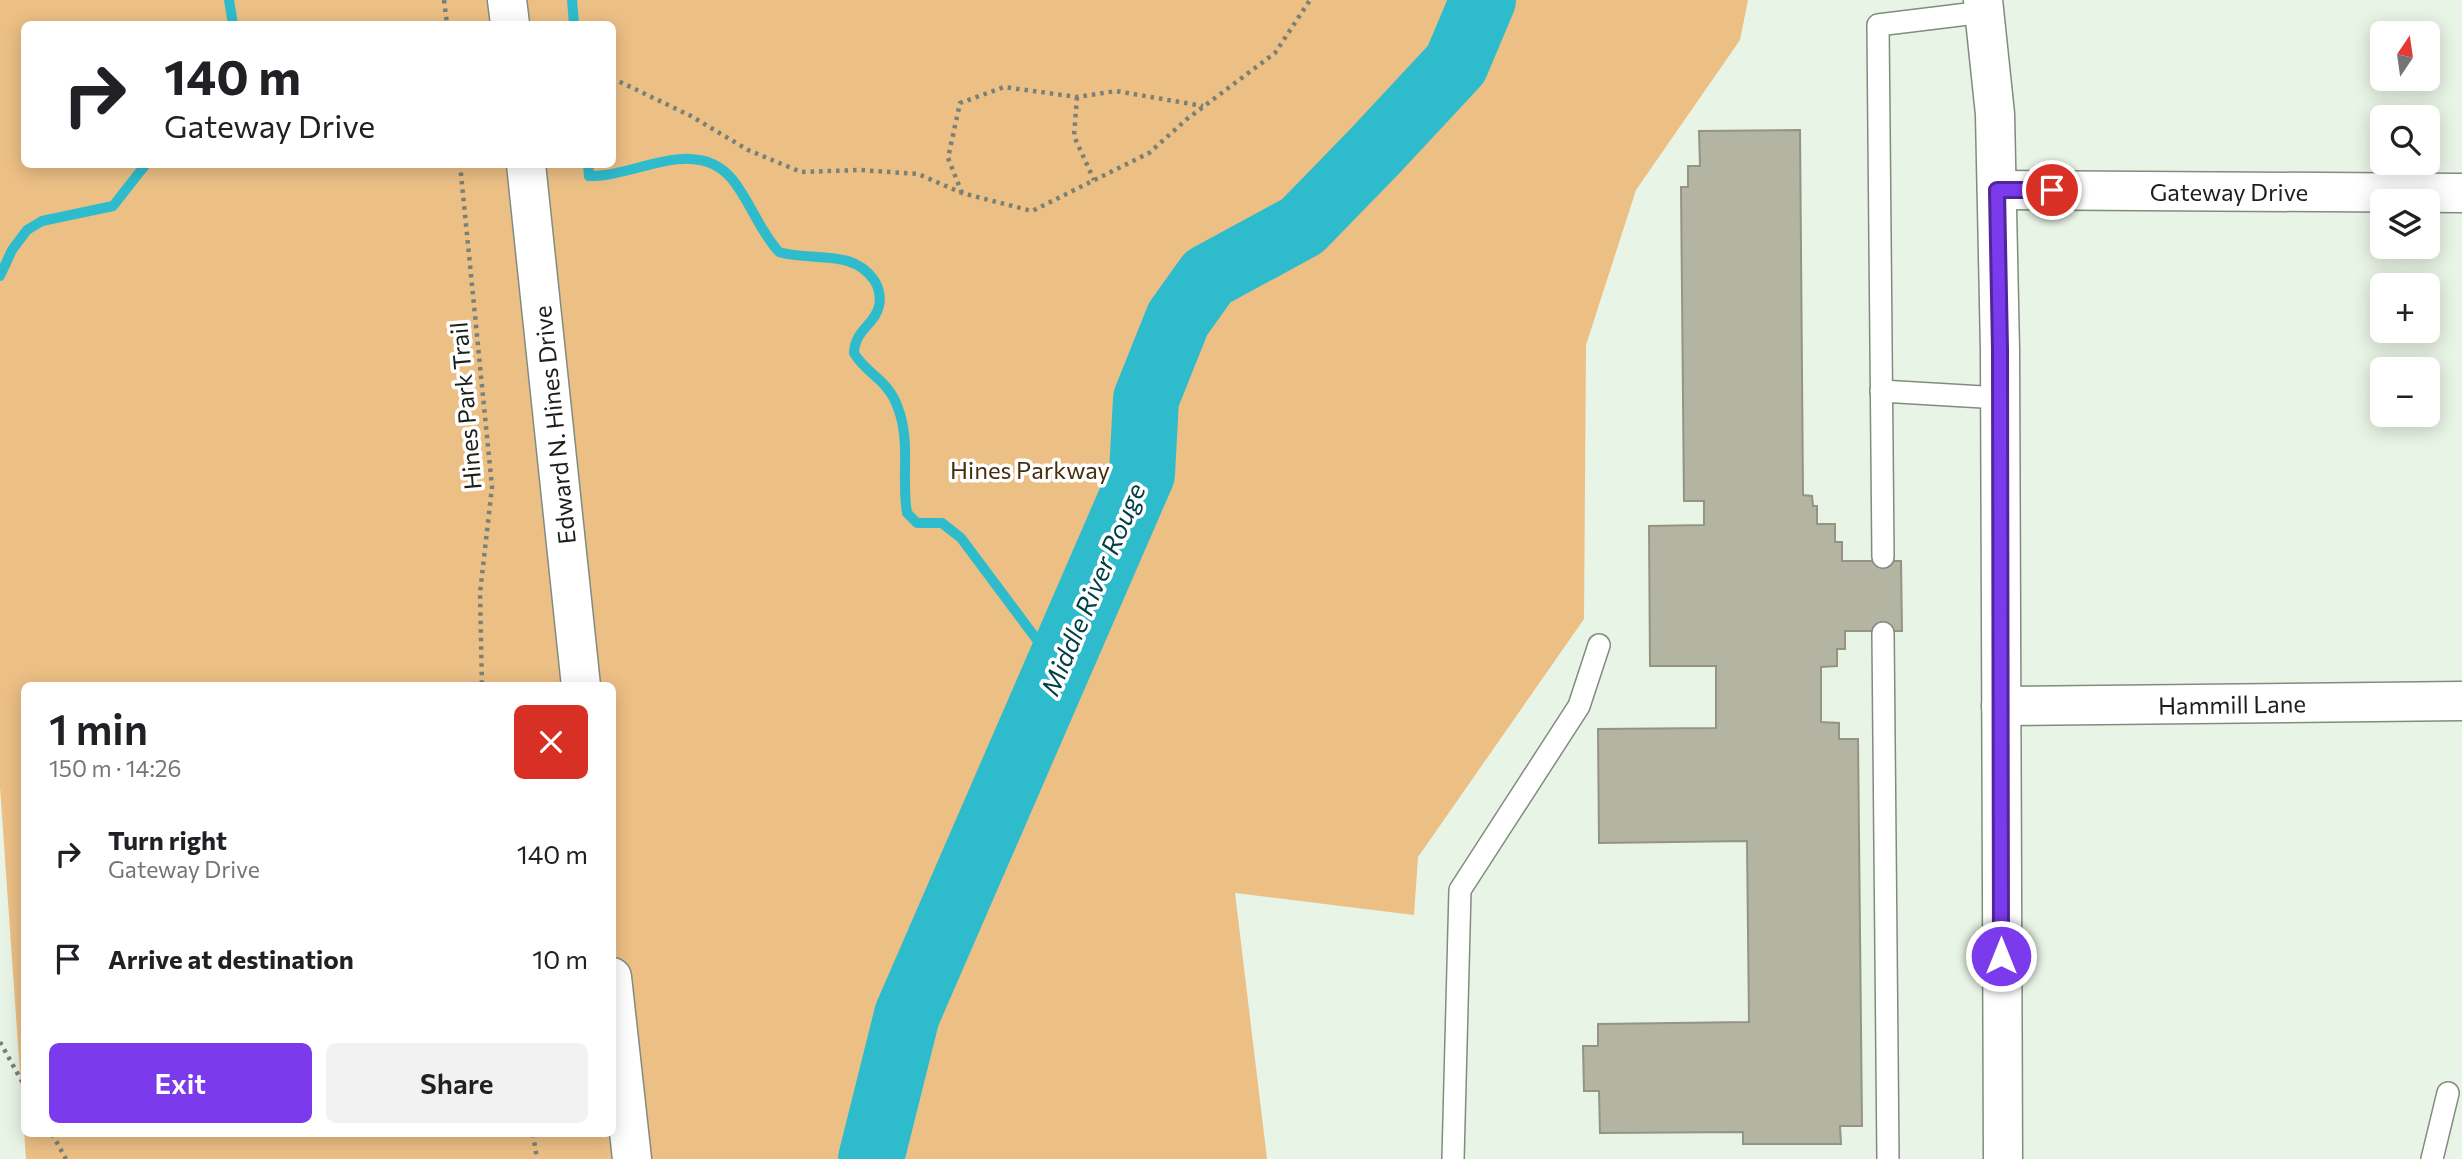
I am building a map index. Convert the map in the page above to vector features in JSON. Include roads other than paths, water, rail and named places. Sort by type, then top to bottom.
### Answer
[{"type":"street","points":[[507,0],[510,21]]},
{"type":"street","points":[[1984,6],[1995,114],[1997,190],[2003,1159]]},
{"type":"street","name":"Edward N. Hines Drive","points":[[526,168],[582,682]]},
{"type":"street","name":"Gateway Drive","points":[[1997,190],[2462,193]]},
{"type":"street","name":"Hammill Lane","points":[[2001,706],[2462,701]]},
{"type":"street","points":[[616,1013],[632,1159]]},
{"type":"lane","points":[[1883,557],[1878,25],[1984,6]]},
{"type":"lane","points":[[1881,391],[2000,398]]},
{"type":"lane","points":[[1883,634],[1888,1159]]},
{"type":"lane","points":[[1453,1159],[1460,890],[1579,706],[1599,645]]},
{"type":"lane","points":[[2432,1159],[2448,1093]]},
{"type":"waterway","points":[[229,0],[232,21]]},
{"type":"waterway","points":[[572,0],[574,21]]},
{"type":"waterway","name":"Middle River Rouge","points":[[871,1159],[907,1015],[1142,474],[1146,399],[1178,319],[1208,277],[1302,226],[1375,151],[1456,64],[1483,0]]},
{"type":"waterway","points":[[588,168],[589,176],[607,175],[665,161],[701,160],[717,166],[732,179],[779,252],[843,260],[865,270],[877,286],[880,303],[874,318],[858,338],[854,353],[889,390],[898,408],[904,434],[907,513],[917,523],[942,523],[961,538],[1058,668]]},
{"type":"waterway","points":[[0,276],[12,250],[27,230],[42,221],[113,206],[143,168]]},
{"type":"park label","name":"Hines Parkway","points":[[1030,469]]}]
